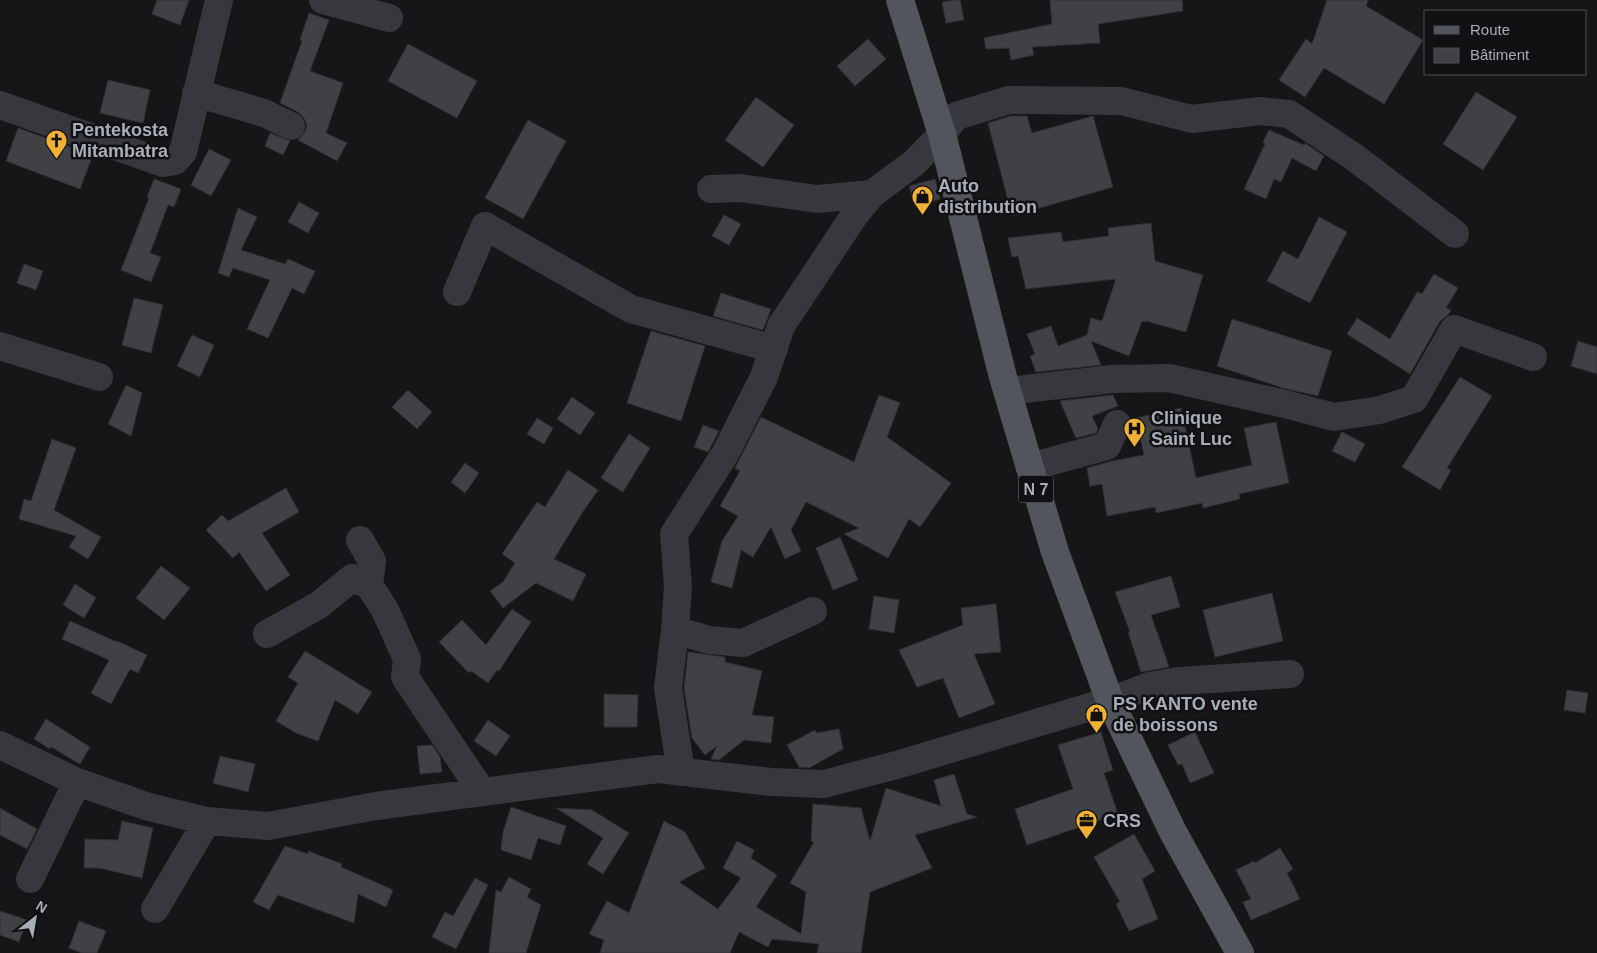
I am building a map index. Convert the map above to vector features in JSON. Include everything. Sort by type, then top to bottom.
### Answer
[{"type":"main road","name":"N 7","points":[[900,0],[942,134],[1007,390],[1055,552],[1110,701],[1173,832],[1240,953]]},
{"type":"street","points":[[0,105],[163,163],[175,161],[183,152],[219,0]]},
{"type":"street","points":[[324,0],[389,18]]},
{"type":"street","points":[[196,93],[264,113],[291,126]]},
{"type":"street","points":[[681,772],[668,688],[678,586],[674,534],[724,454],[764,377],[781,326],[854,216],[872,194],[915,162],[942,134],[956,116],[1009,100],[1121,101],[1192,119],[1260,111],[1289,114],[1354,157],[1455,234]]},
{"type":"street","points":[[712,189],[740,188],[817,199],[872,194]]},
{"type":"street","points":[[457,292],[485,226],[631,309],[774,349]]},
{"type":"street","points":[[1007,390],[1112,380],[1169,378],[1334,417],[1380,410],[1414,399],[1454,329],[1534,357]]},
{"type":"street","points":[[0,346],[99,377]]},
{"type":"street","points":[[1030,467],[1108,446],[1117,424]]},
{"type":"street","points":[[360,540],[372,561],[369,585]]},
{"type":"street","points":[[268,634],[319,605],[352,578],[369,585],[385,610],[407,659],[405,676],[482,792]]},
{"type":"street","points":[[675,630],[709,640],[743,643],[813,610]]},
{"type":"street","points":[[0,745],[77,782],[149,807],[206,821],[268,826],[376,806],[658,769],[770,782],[824,784],[900,764],[1110,701],[1149,686],[1179,681],[1290,674]]},
{"type":"street","points":[[30,879],[77,782]]},
{"type":"street","points":[[155,909],[206,821]]},
{"type":"building","points":[[157,0],[189,0],[180,25],[152,14]]},
{"type":"building","points":[[960,0],[964,20],[946,23],[942,2]]},
{"type":"building","points":[[1050,0],[1182,0],[1183,11],[1098,24],[1100,43],[1032,47],[1034,55],[1011,60],[1009,48],[986,49],[984,38],[1052,24]]},
{"type":"building","points":[[1327,0],[1368,0],[1366,6],[1423,40],[1384,104],[1324,68],[1305,97],[1279,80],[1306,39],[1312,44]]},
{"type":"building","points":[[309,13],[329,20],[310,71],[343,83],[326,133],[347,143],[337,161],[298,140],[305,132],[307,125],[304,118],[298,112],[280,103],[302,41],[300,40]]},
{"type":"building","points":[[868,39],[886,59],[855,86],[837,66]]},
{"type":"building","points":[[408,44],[477,81],[457,118],[388,81]]},
{"type":"building","points":[[108,80],[150,90],[143,123],[100,113]]},
{"type":"building","points":[[1476,92],[1517,117],[1483,170],[1443,144]]},
{"type":"building","points":[[756,97],[794,125],[763,167],[725,140]]},
{"type":"building","points":[[1011,116],[1027,116],[1032,133],[1093,116],[1113,187],[1012,216],[988,123]]},
{"type":"building","points":[[528,120],[566,141],[523,219],[485,198]]},
{"type":"building","points":[[18,128],[93,155],[80,189],[6,161]]},
{"type":"building","points":[[1269,130],[1304,145],[1305,143],[1324,156],[1316,171],[1292,158],[1281,182],[1274,179],[1266,199],[1244,189],[1265,144],[1263,142]]},
{"type":"building","points":[[270,133],[290,141],[283,155],[265,146]]},
{"type":"building","points":[[209,149],[231,160],[211,196],[191,185]]},
{"type":"building","points":[[154,179],[181,189],[174,207],[168,205],[150,253],[161,257],[151,282],[121,270],[149,198],[147,197]]},
{"type":"building","points":[[935,179],[940,199],[915,206],[909,186]]},
{"type":"building","points":[[299,202],[319,213],[308,233],[288,222]]},
{"type":"building","points":[[238,208],[257,217],[241,250],[285,264],[288,259],[315,271],[304,294],[292,288],[268,338],[247,329],[270,280],[233,268],[229,277],[218,273]]},
{"type":"building","points":[[724,215],[741,224],[729,245],[712,236]]},
{"type":"building","points":[[1319,217],[1347,232],[1310,303],[1267,281],[1283,251],[1298,259]]},
{"type":"building","points":[[1151,223],[1155,261],[1203,275],[1186,332],[1142,321],[1129,356],[1091,341],[1101,365],[1036,372],[1030,356],[1035,354],[1027,334],[1051,326],[1058,346],[1087,335],[1091,318],[1102,321],[1116,279],[1026,289],[1018,256],[1012,257],[1008,238],[1061,232],[1063,242],[1109,236],[1108,228]]},
{"type":"building","points":[[24,264],[43,271],[36,290],[17,283]]},
{"type":"building","points":[[1434,274],[1458,288],[1446,308],[1451,310],[1440,321],[1410,374],[1347,334],[1357,318],[1390,339],[1417,292],[1422,294]]},
{"type":"building","points":[[721,293],[771,309],[763,330],[713,316]]},
{"type":"building","points":[[134,298],[163,305],[151,353],[122,345]]},
{"type":"building","points":[[1232,319],[1332,351],[1318,396],[1283,388],[1217,366]]},
{"type":"building","points":[[651,331],[705,346],[681,421],[627,403]]},
{"type":"building","points":[[192,335],[214,345],[200,377],[177,366]]},
{"type":"building","points":[[1578,341],[1597,347],[1597,374],[1571,366]]},
{"type":"building","points":[[1460,377],[1492,396],[1447,468],[1451,470],[1440,490],[1402,467]]},
{"type":"building","points":[[126,385],[142,393],[131,436],[108,424]]},
{"type":"building","points":[[408,390],[432,412],[417,429],[392,407]]},
{"type":"building","points":[[879,395],[900,403],[887,437],[951,483],[920,527],[909,519],[888,558],[844,534],[859,528],[806,502],[791,530],[801,551],[785,559],[771,527],[753,557],[741,550],[732,588],[711,582],[722,541],[738,516],[720,506],[740,471],[735,468],[761,417],[854,462]]},
{"type":"building","points":[[1113,395],[1118,406],[1092,416],[1098,429],[1096,433],[1076,438],[1060,401]]},
{"type":"building","points":[[572,397],[595,413],[580,435],[557,419]]},
{"type":"building","points":[[1181,408],[1196,478],[1252,465],[1244,428],[1276,422],[1289,483],[1239,494],[1240,499],[1203,508],[1202,503],[1156,513],[1155,507],[1107,516],[1102,484],[1090,486],[1087,468],[1144,455],[1136,418]]},
{"type":"building","points":[[537,418],[553,428],[544,444],[527,434]]},
{"type":"building","points":[[703,425],[719,431],[708,452],[694,447]]},
{"type":"building","points":[[1342,432],[1365,444],[1355,462],[1332,451]]},
{"type":"building","points":[[629,434],[650,448],[623,492],[601,478]]},
{"type":"building","points":[[52,439],[76,448],[54,510],[101,537],[88,559],[69,547],[76,536],[19,519],[24,499],[31,501]]},
{"type":"building","points":[[465,463],[479,473],[465,493],[451,482]]},
{"type":"building","points":[[568,470],[598,490],[554,559],[586,574],[573,601],[536,583],[503,608],[490,591],[503,582],[515,563],[502,554],[537,502],[545,507]]},
{"type":"building","points":[[286,488],[299,512],[262,533],[290,575],[266,591],[239,552],[233,558],[206,530],[222,515],[228,521]]},
{"type":"building","points":[[840,537],[858,580],[833,590],[816,548]]},
{"type":"building","points":[[161,566],[190,588],[164,620],[136,598]]},
{"type":"building","points":[[1171,576],[1180,607],[1151,615],[1169,667],[1141,672],[1128,632],[1130,632],[1115,592]]},
{"type":"building","points":[[75,584],[96,598],[84,618],[63,605]]},
{"type":"building","points":[[1272,593],[1283,641],[1215,657],[1203,610]]},
{"type":"building","points":[[874,596],[899,600],[894,633],[869,629]]},
{"type":"building","points":[[996,604],[1001,652],[974,654],[995,704],[959,718],[943,678],[917,687],[899,650],[963,625],[961,608]]},
{"type":"building","points":[[512,609],[531,622],[499,671],[497,670],[488,683],[471,671],[469,673],[439,642],[462,620],[486,645]]},
{"type":"building","points":[[70,621],[147,655],[138,673],[130,669],[111,704],[91,693],[109,660],[62,639]]},
{"type":"building","points":[[305,651],[372,692],[358,714],[335,700],[318,741],[296,733],[276,721],[298,683],[288,677]]},
{"type":"building","points":[[688,652],[725,657],[725,662],[762,671],[752,715],[774,717],[771,743],[744,740],[719,760],[711,759],[717,746],[705,755],[692,738],[684,688]]},
{"type":"building","points":[[1567,690],[1588,693],[1585,713],[1564,710]]},
{"type":"building","points":[[604,694],[638,695],[637,727],[604,727]]},
{"type":"building","points":[[46,719],[90,747],[80,764],[34,739]]},
{"type":"building","points":[[488,720],[510,736],[496,756],[474,741]]},
{"type":"building","points":[[839,729],[843,749],[809,768],[799,767],[787,745],[815,730],[816,733]]},
{"type":"building","points":[[1101,732],[1113,770],[1104,773],[1118,814],[1027,845],[1015,809],[1073,789],[1058,745]]},
{"type":"building","points":[[1195,732],[1214,773],[1190,783],[1182,764],[1178,765],[1168,745]]},
{"type":"building","points":[[432,745],[440,757],[442,772],[420,774],[417,746]]},
{"type":"building","points":[[220,756],[255,764],[248,792],[213,783]]},
{"type":"building","points":[[954,774],[967,814],[977,817],[915,835],[932,868],[870,892],[861,953],[817,953],[819,944],[772,939],[768,947],[739,932],[730,953],[600,953],[604,940],[589,934],[607,901],[629,913],[664,821],[685,832],[705,868],[679,882],[718,909],[741,878],[723,868],[737,841],[754,850],[751,858],[777,875],[756,907],[801,934],[806,892],[790,883],[814,842],[811,841],[813,804],[861,808],[870,841],[886,788],[941,806],[934,780]]},
{"type":"building","points":[[511,807],[566,826],[560,845],[538,838],[531,860],[501,850],[503,832]]},
{"type":"building","points":[[0,808],[37,829],[27,849],[0,835]]},
{"type":"building","points":[[556,808],[592,810],[629,833],[603,874],[587,864],[603,838]]},
{"type":"building","points":[[122,821],[153,828],[142,878],[99,868],[84,868],[85,839],[118,840]]},
{"type":"building","points":[[1134,834],[1155,871],[1142,879],[1158,919],[1129,931],[1116,904],[1120,902],[1094,857]]},
{"type":"building","points":[[285,846],[308,854],[308,851],[342,864],[341,867],[393,890],[386,907],[358,894],[354,923],[278,895],[269,910],[253,902]]},
{"type":"building","points":[[1280,848],[1293,869],[1287,873],[1300,899],[1251,920],[1243,902],[1251,899],[1236,870],[1254,861],[1255,863]]},
{"type":"building","points":[[509,877],[531,889],[527,897],[541,905],[526,953],[489,953],[496,890],[501,892]]},
{"type":"building","points":[[475,878],[488,885],[456,949],[432,937],[445,912],[453,916]]},
{"type":"building","points":[[0,911],[27,920],[19,942],[0,935]]},
{"type":"building","points":[[79,921],[106,931],[97,953],[82,953],[69,948]]},
{"type":"place","name":"Pentekosta Mitambatra","points":[[56,159]]},
{"type":"place","name":"Auto distribution","points":[[922,215]]},
{"type":"place","name":"Clinique Saint Luc","points":[[1135,447]]},
{"type":"place","name":"PS KANTO vente de boissons","points":[[1097,733]]},
{"type":"place","name":"CRS","points":[[1087,840]]}]
